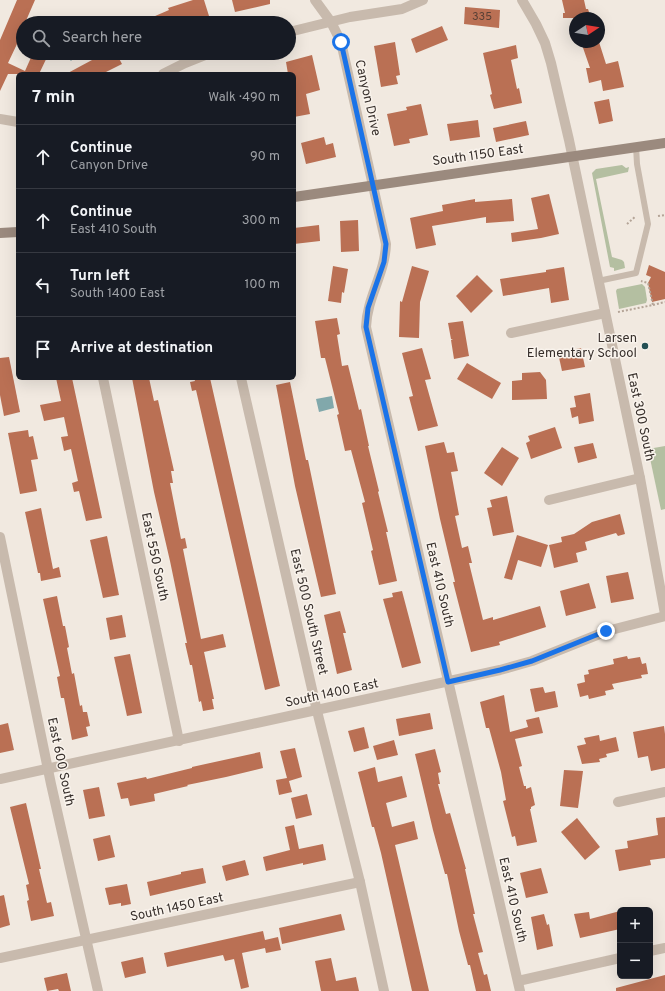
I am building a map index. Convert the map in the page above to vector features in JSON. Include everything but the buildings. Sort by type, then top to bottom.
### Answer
[{"type":"street","name":"Canyon Drive","points":[[315,0],[331,22],[341,42],[373,185]]},
{"type":"street","points":[[296,30],[331,22],[402,9],[423,0]]},
{"type":"street","name":"East 300 South","points":[[522,0],[545,43],[551,63],[640,478],[665,615]]},
{"type":"street","points":[[167,72],[192,60]]},
{"type":"street","points":[[0,119],[16,122]]},
{"type":"street","name":"South 1150 East","points":[[296,197],[636,146],[665,143]]},
{"type":"street","name":"East 410 South","points":[[373,185],[386,244],[384,262],[368,308],[366,327],[519,986]]},
{"type":"street","points":[[0,233],[16,232]]},
{"type":"street","points":[[511,334],[605,313]]},
{"type":"street","name":"East 550 South","points":[[103,380],[179,741]]},
{"type":"street","name":"East 500 South Street","points":[[241,380],[317,711],[360,882],[384,991]]},
{"type":"street","points":[[549,500],[640,478]]},
{"type":"street","name":"East 600 South","points":[[0,537],[48,769],[98,991]]},
{"type":"street","name":"South 1400 East","points":[[0,780],[500,670],[532,661],[606,631],[665,615]]},
{"type":"street","points":[[618,802],[665,792]]},
{"type":"street","name":"South 1450 East","points":[[0,958],[360,882]]},
{"type":"street","points":[[653,950],[665,948]]},
{"type":"street","points":[[519,986],[617,959]]},
{"type":"lane","points":[[598,281],[636,273],[648,224],[637,164],[636,146]]},
{"type":"path","points":[[658,216],[665,215]]},
{"type":"path","points":[[627,224],[636,216]]},
{"type":"path","points":[[641,281],[648,283],[653,305]]},
{"type":"path","points":[[618,312],[665,302]]},
{"type":"green space","points":[[622,165],[626,168],[629,167],[628,172],[596,179],[612,257],[624,262],[625,268],[614,271],[614,268],[610,267],[592,173],[596,169]]},
{"type":"green space","points":[[642,284],[645,287],[646,303],[619,309],[617,289]]},
{"type":"green space","points":[[665,446],[665,509],[661,510],[648,449]]},
{"type":"water","points":[[332,396],[334,408],[319,412],[316,399]]},
{"type":"place","name":"Larsen Elementary School","points":[[645,346]]},
{"type":"route","points":[[341,42],[386,244],[384,262],[368,308],[366,327],[448,682],[532,661],[606,631]]}]
